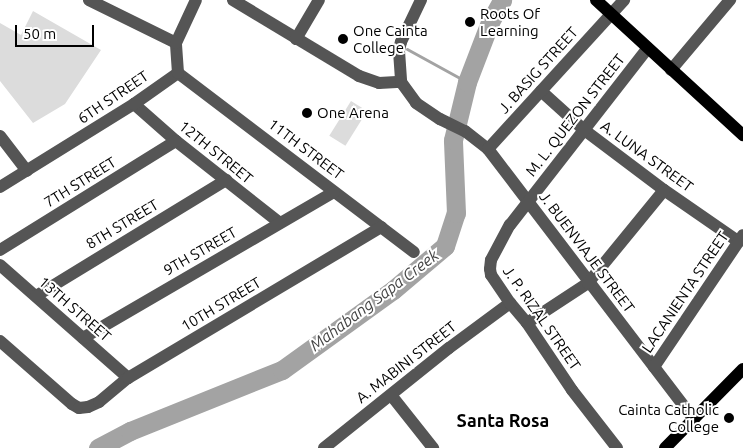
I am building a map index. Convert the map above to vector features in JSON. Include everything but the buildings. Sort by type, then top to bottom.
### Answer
[{"type":"main road","points":[[596,0],[743,135]]},
{"type":"main road","points":[[665,448],[743,369]]},
{"type":"street","points":[[88,0],[176,43]]},
{"type":"street","points":[[178,73],[175,58],[176,43],[196,0]]},
{"type":"street","points":[[233,0],[359,76],[379,83],[401,82],[399,51],[401,42],[421,0]]},
{"type":"street","points":[[296,39],[319,0]]},
{"type":"street","name":"J. BASIG STREET","points":[[488,148],[624,0]]},
{"type":"street","points":[[671,70],[730,0]]},
{"type":"street","name":"M. L. QUEZON STREET","points":[[528,201],[648,48]]},
{"type":"street","name":"6TH STREET","points":[[0,187],[134,104],[178,73]]},
{"type":"street","name":"11TH STREET","points":[[178,73],[414,252]]},
{"type":"street","name":"J. BUENVIAJE STREET","points":[[401,82],[416,103],[440,119],[466,131],[488,148],[588,283],[694,419]]},
{"type":"street","name":"A. LUNA STREET","points":[[541,91],[584,129],[664,190],[741,238]]},
{"type":"street","name":"12TH STREET","points":[[134,104],[176,141],[280,223]]},
{"type":"street","points":[[0,136],[28,171]]},
{"type":"street","name":"7TH STREET","points":[[0,250],[176,141]]},
{"type":"street","name":"8TH STREET","points":[[36,296],[226,180]]},
{"type":"street","points":[[527,323],[588,283],[664,190]]},
{"type":"street","name":"9TH STREET","points":[[83,338],[334,192]]},
{"type":"street","name":"J. P. RIZAL STREET","points":[[528,201],[510,225],[491,260],[491,275],[510,303],[527,323],[572,390],[616,448]]},
{"type":"street","name":"10TH STREET","points":[[0,341],[72,404],[79,408],[88,407],[99,402],[128,378],[381,227]]},
{"type":"street","name":"LACANIENTA STREET","points":[[654,367],[741,238]]},
{"type":"street","name":"13TH STREET","points":[[0,265],[128,378]]},
{"type":"street","name":"A. MABINI STREET","points":[[324,448],[510,303]]},
{"type":"street","points":[[391,394],[432,448]]},
{"type":"shaded area","points":[[33,11],[101,50],[65,104],[33,123],[0,81],[0,23],[21,35]]},
{"type":"shaded area","points":[[351,101],[367,111],[345,146],[329,136]]},
{"type":"waterway","name":"Mahabang Sapa Creek","points":[[98,448],[130,431],[282,370],[393,290],[445,246],[456,213],[453,140],[467,82],[490,22],[502,0]]},
{"type":"waterway","points":[[407,49],[467,82]]},
{"type":"place","name":"Roots Of Learning","points":[[470,22]]},
{"type":"place","name":"One Cainta College","points":[[343,39]]},
{"type":"place","name":"One Arena","points":[[307,113]]},
{"type":"place","name":"Cainta Catholic College","points":[[729,418]]},
{"type":"district","name":"Santa Rosa","points":[[503,420]]}]
